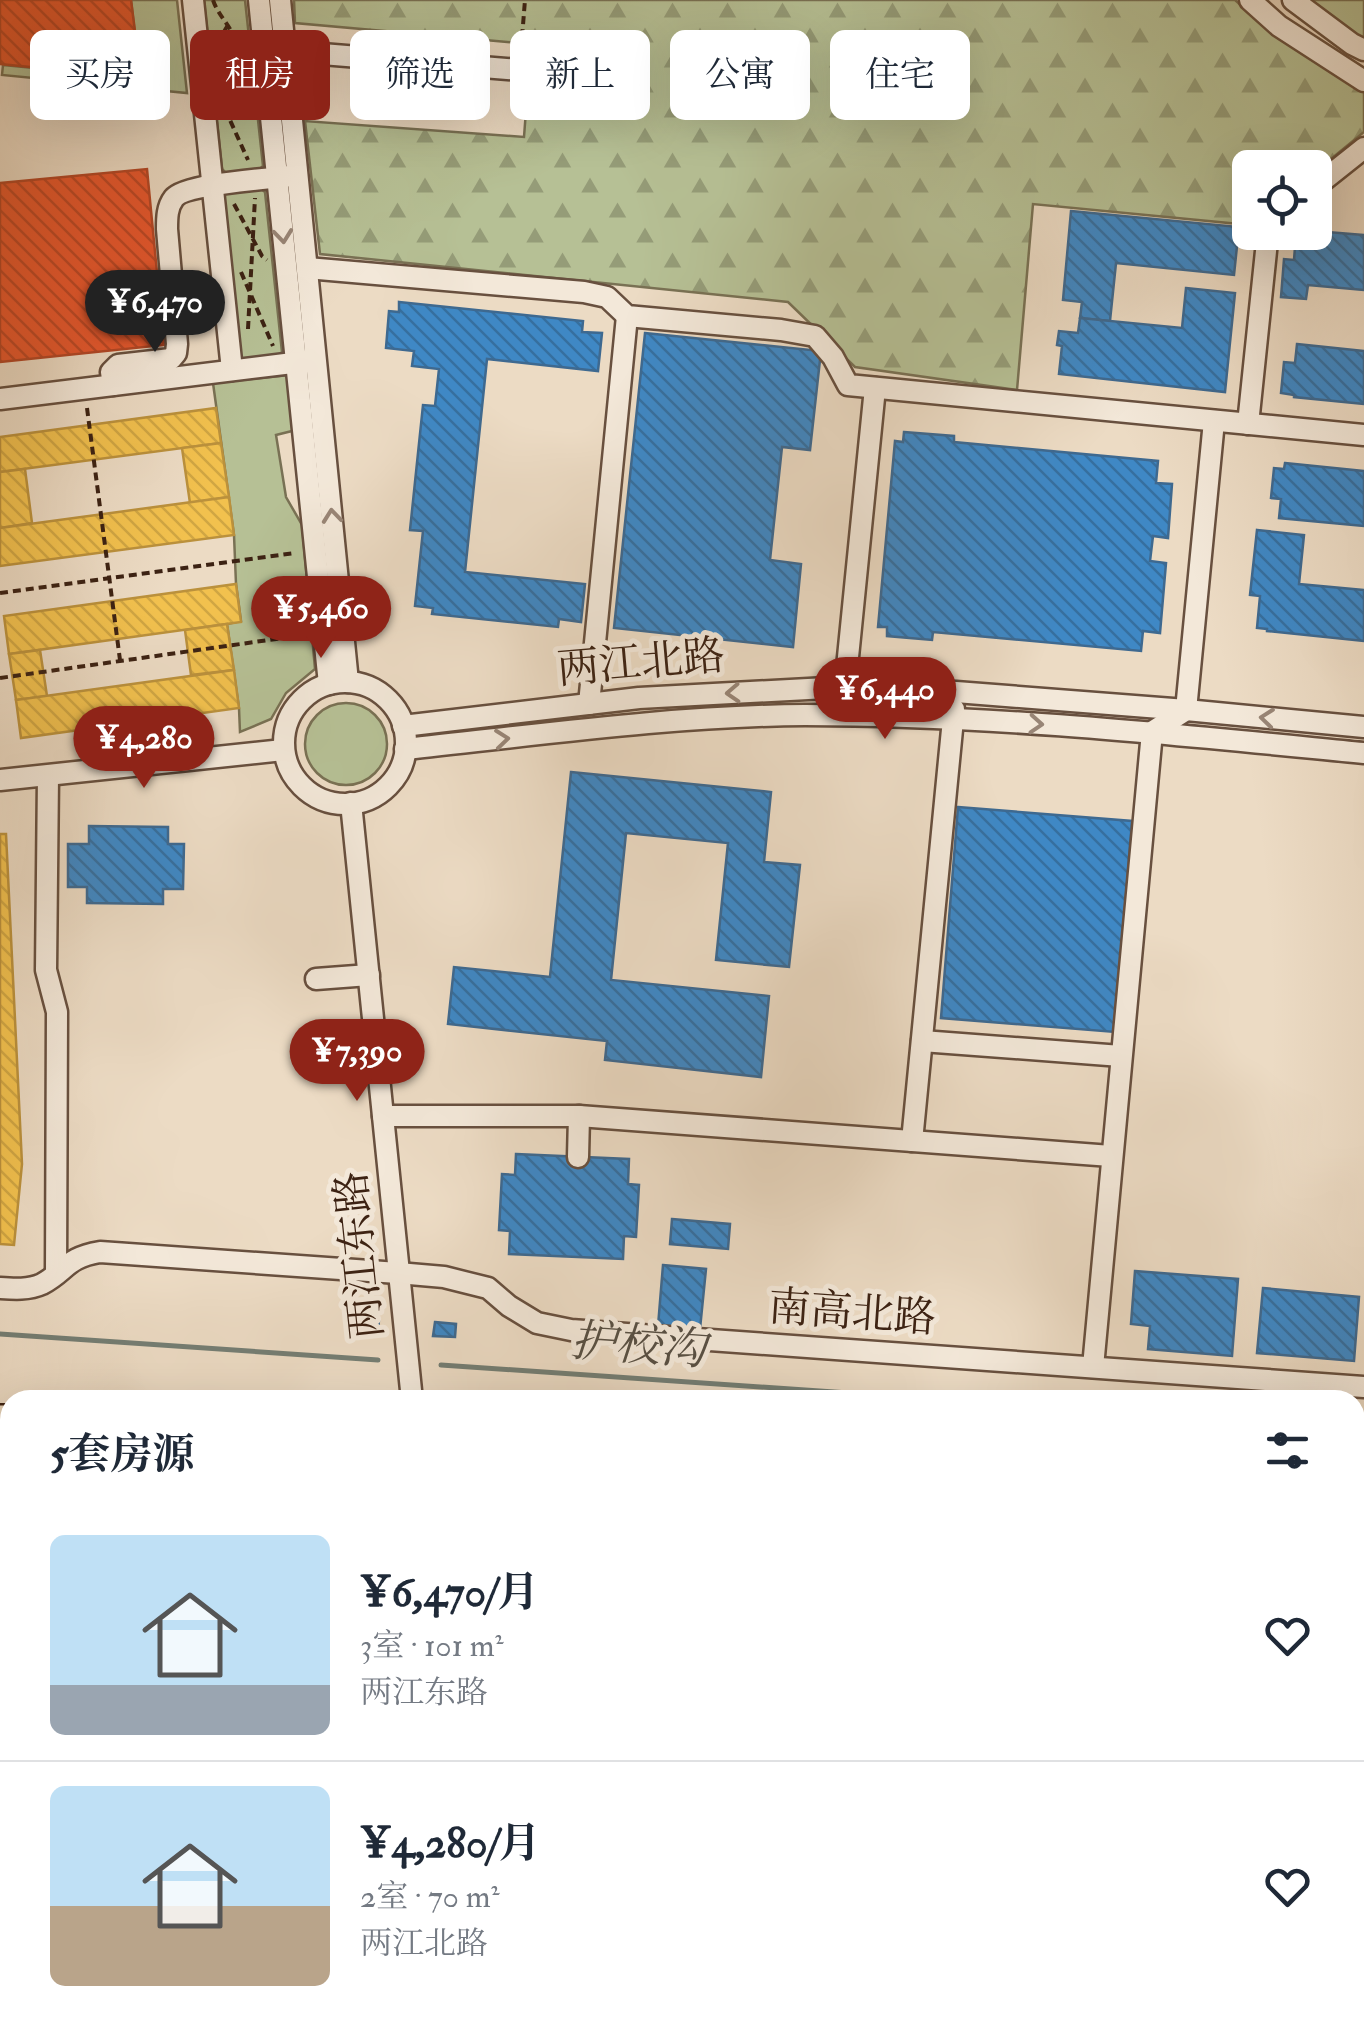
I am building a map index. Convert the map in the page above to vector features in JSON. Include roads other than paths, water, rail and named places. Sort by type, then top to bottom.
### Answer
[{"type":"street","points":[[193,0],[204,104],[218,185],[232,370]]},
{"type":"street","points":[[259,0],[268,95],[287,176]]},
{"type":"street","points":[[280,0],[283,30]]},
{"type":"street","points":[[1250,0],[1279,26],[1364,81]]},
{"type":"street","points":[[1292,0],[1364,50]]},
{"type":"street","points":[[330,54],[510,69]]},
{"type":"street","points":[[286,120],[298,362],[315,550],[324,632],[338,683]]},
{"type":"street","points":[[1332,174],[1364,148]]},
{"type":"street","points":[[113,386],[111,372],[118,365],[171,359],[176,353],[167,213],[173,198],[184,191],[287,176]]},
{"type":"street","points":[[1248,424],[1265,250]]},
{"type":"street","points":[[296,267],[584,292],[608,297],[627,316],[815,336],[834,357],[848,385],[1364,435]]},
{"type":"street","points":[[589,704],[627,316]]},
{"type":"street","points":[[0,399],[298,362]]},
{"type":"street","points":[[298,362],[338,683]]},
{"type":"street","points":[[846,687],[875,388]]},
{"type":"street","points":[[1093,1367],[1152,732],[1186,710],[1214,420]]},
{"type":"street","points":[[358,683],[376,690],[391,702],[404,726],[405,758],[396,778],[381,793],[362,802],[320,800],[302,788],[290,771],[284,731],[291,713],[319,687],[358,683]]},
{"type":"street","name":"两江北路","points":[[404,726],[639,698],[846,687],[956,692],[1364,727]]},
{"type":"street","points":[[912,1141],[956,692]]},
{"type":"street","points":[[639,698],[640,724]]},
{"type":"street","name":"两江北路","points":[[406,749],[640,724],[802,716],[953,718],[1364,753]]},
{"type":"street","points":[[0,780],[284,750]]},
{"type":"street","points":[[48,776],[46,970],[56,1012],[56,1273]]},
{"type":"street","name":"两江东路","points":[[352,803],[411,1390]]},
{"type":"street","points":[[316,980],[369,975]]},
{"type":"street","points":[[922,1040],[1121,1056]]},
{"type":"street","points":[[383,1116],[578,1116],[1111,1156]]},
{"type":"street","points":[[578,1116],[578,1156]]},
{"type":"street","name":"南高北路","points":[[0,1288],[21,1290],[40,1284],[81,1255],[100,1252],[444,1276],[488,1288],[536,1323],[571,1330],[1364,1387]]},
{"type":"waterway","name":"护校沟","points":[[0,1334],[378,1360]]},
{"type":"waterway","name":"护校沟","points":[[441,1365],[805,1390]]}]
